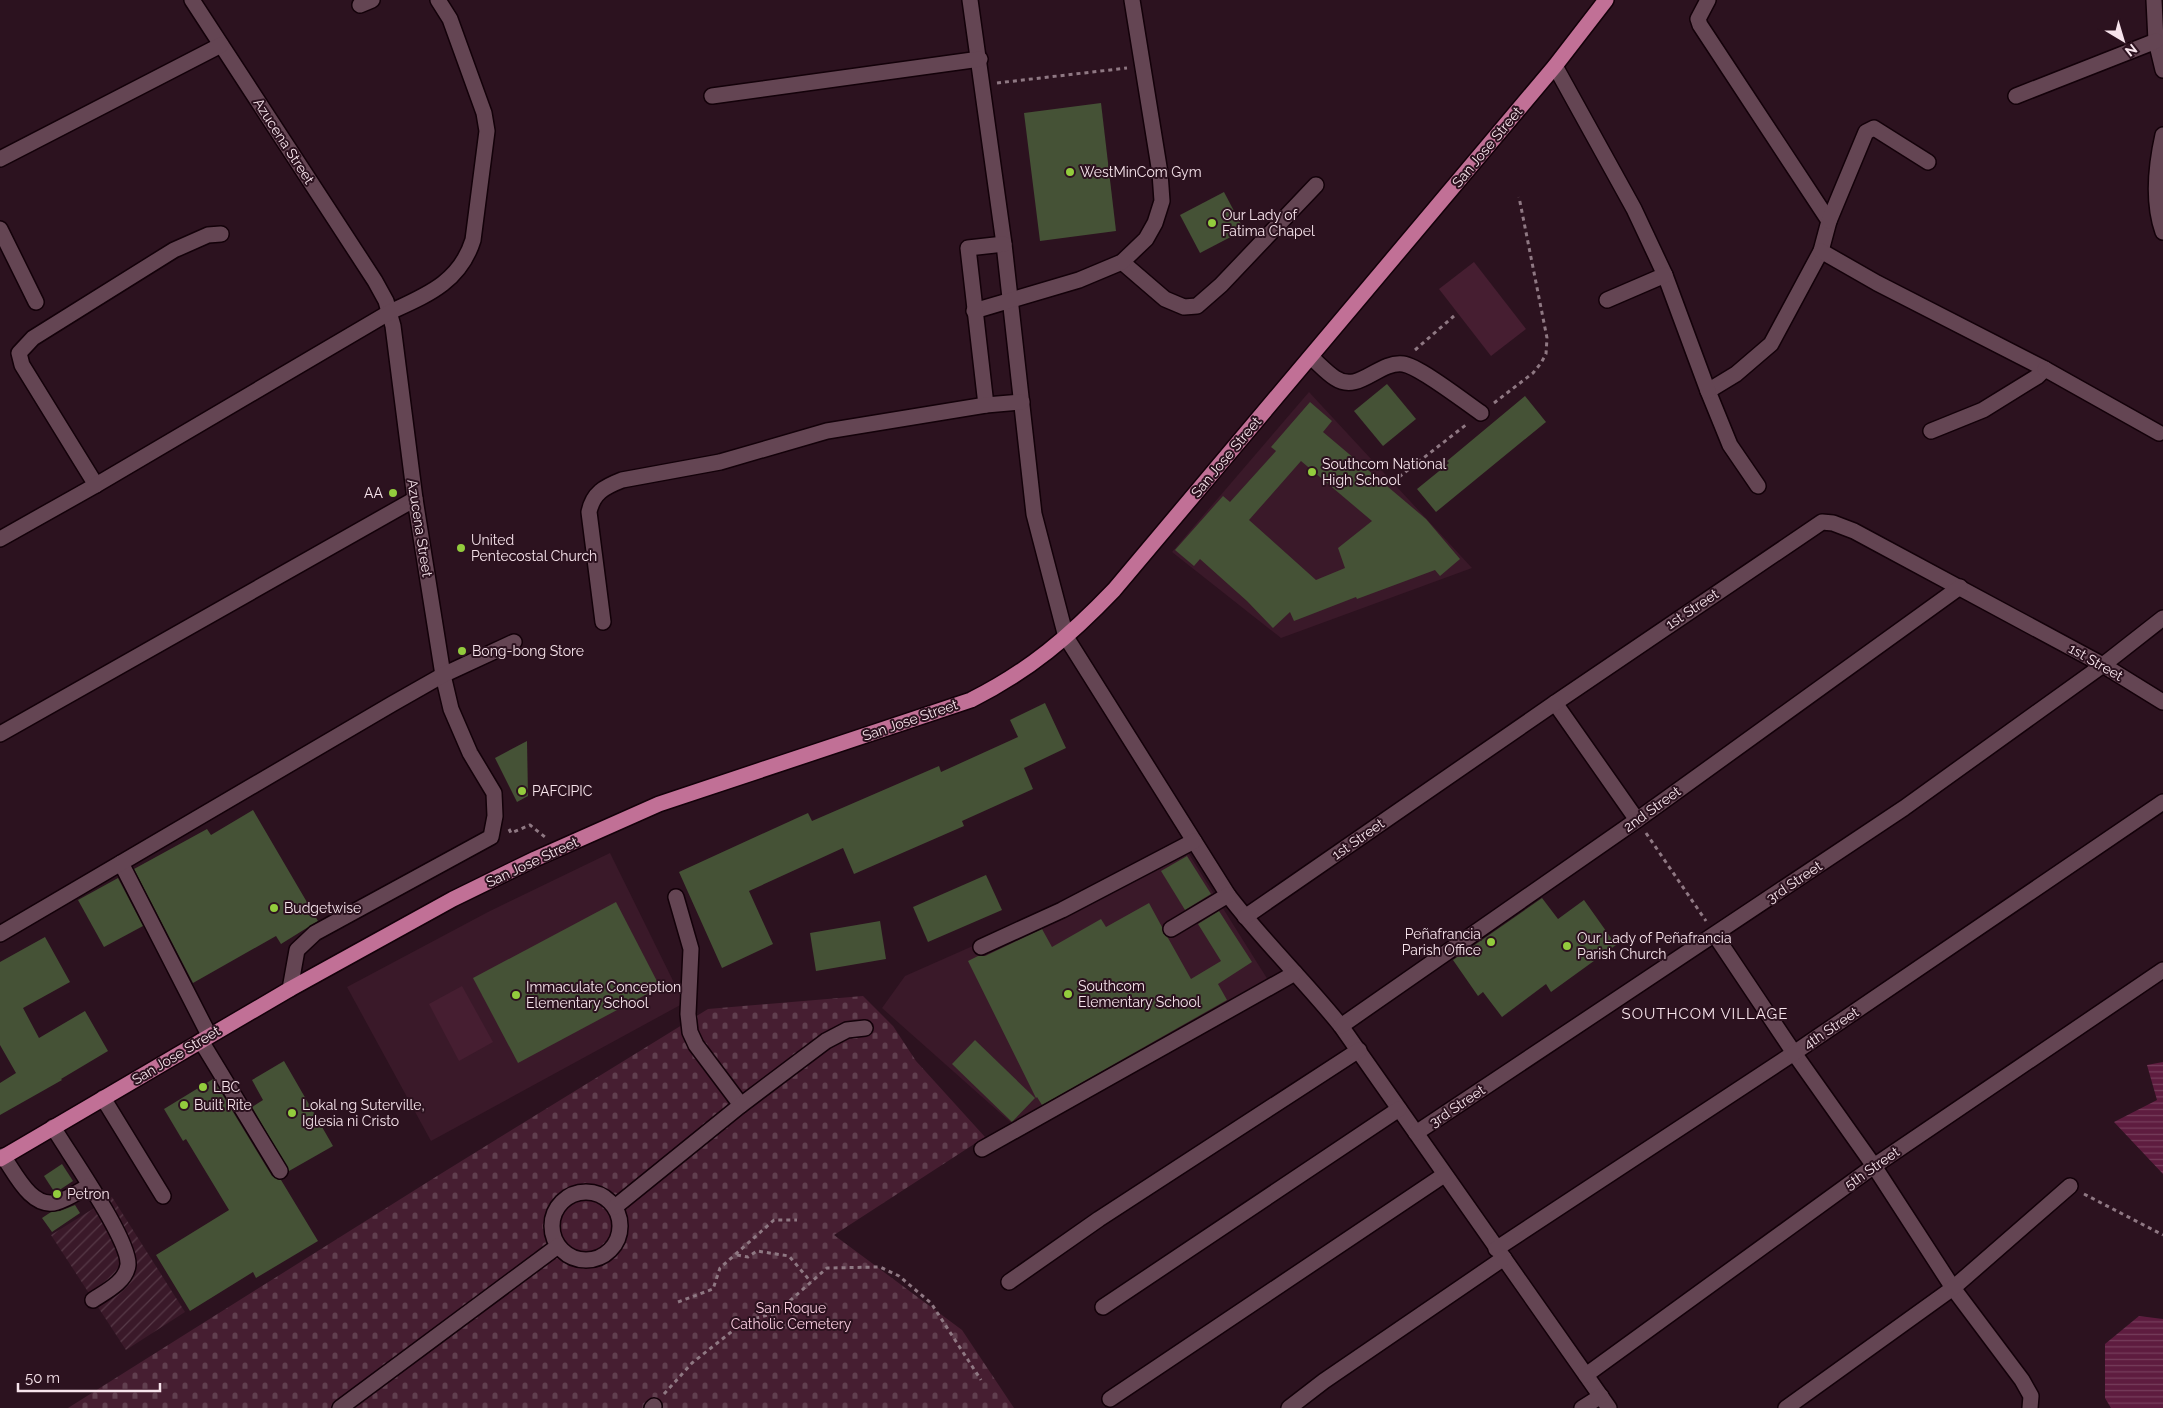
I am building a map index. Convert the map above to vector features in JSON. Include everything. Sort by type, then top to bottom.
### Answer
[{"type":"main road","name":"San Jose Street","points":[[2,1158],[290,989],[453,899],[558,849],[660,804],[971,700],[1004,684],[1066,637],[1114,590],[1555,66],[1605,0]]},
{"type":"street","name":"Azucena Street","points":[[192,0],[376,281],[390,312],[394,326],[415,499],[443,675],[451,709],[470,753],[494,793],[495,816],[491,838],[315,934],[297,950],[290,989]]},
{"type":"street","points":[[0,539],[96,485],[390,312],[446,283],[468,256],[473,240],[486,131],[484,113],[450,19],[438,0]]},
{"type":"street","points":[[970,0],[980,59],[1004,244],[1034,514],[1066,637],[1157,779],[1228,895],[1341,1026],[1605,1402],[1582,1408]]},
{"type":"street","points":[[974,311],[1079,280],[1122,262],[1146,239],[1155,223],[1162,201],[1132,0]]},
{"type":"street","points":[[1708,0],[1698,19],[1700,25],[1829,222]]},
{"type":"street","points":[[2154,0],[2156,40],[2163,70]]},
{"type":"street","points":[[2016,96],[2156,40]]},
{"type":"street","points":[[0,159],[221,45]]},
{"type":"street","points":[[712,96],[980,59]]},
{"type":"street","points":[[1555,66],[1634,209],[1665,275],[1708,392],[1730,445],[1758,486]]},
{"type":"street","points":[[1708,392],[1736,374],[1771,344],[1821,251],[1829,222],[1866,132],[1870,128],[1874,128],[1928,162]]},
{"type":"street","points":[[2163,135],[2156,174],[2158,216],[2163,232]]},
{"type":"street","points":[[1122,262],[1165,299],[1184,307],[1197,306],[1221,285],[1316,185]]},
{"type":"street","points":[[0,229],[36,302]]},
{"type":"street","points":[[96,485],[22,365],[19,353],[33,338],[174,250],[208,235],[221,234]]},
{"type":"street","points":[[986,405],[968,248],[1004,244]]},
{"type":"street","points":[[1821,251],[1877,283],[2045,369],[2159,433]]},
{"type":"street","points":[[1607,300],[1665,275]]},
{"type":"street","points":[[1311,357],[1335,378],[1345,382],[1360,381],[1381,367],[1404,364],[1417,369],[1481,413]]},
{"type":"street","points":[[1931,431],[1983,410],[2038,376],[2045,369]]},
{"type":"street","points":[[603,622],[588,512],[591,501],[598,492],[609,485],[622,480],[729,460],[827,431],[986,405],[1022,402]]},
{"type":"street","points":[[0,734],[415,499]]},
{"type":"street","name":"1st Street","points":[[1245,917],[1822,522],[1850,529],[1960,587],[2103,665],[2163,702]]},
{"type":"street","name":"2nd Street","points":[[1341,1026],[1637,820],[1960,587]]},
{"type":"street","name":"3rd Street","points":[[1416,1133],[1904,808],[2103,665],[2163,618]]},
{"type":"street","points":[[0,934],[443,675],[514,642]]},
{"type":"street","points":[[1555,703],[1637,820]]},
{"type":"street","name":"4th Street","points":[[1289,1408],[1500,1254],[2163,802]]},
{"type":"street","points":[[981,947],[1062,910],[1194,841]]},
{"type":"street","points":[[121,863],[205,1038],[280,1172]]},
{"type":"street","points":[[1171,928],[1228,895]]},
{"type":"street","points":[[676,897],[691,948],[688,1014],[690,1032],[696,1046],[741,1105]]},
{"type":"street","points":[[1715,935],[1794,1053],[1874,1166],[1953,1288],[2022,1380],[2031,1396],[2030,1408]]},
{"type":"street","name":"5th Street","points":[[1586,1374],[1874,1166],[2163,970]]},
{"type":"street","points":[[982,1149],[1295,973]]},
{"type":"street","points":[[615,1207],[741,1105],[826,1041],[847,1030],[865,1028]]},
{"type":"street","points":[[1010,1282],[1099,1219],[1358,1050]]},
{"type":"street","points":[[103,1098],[163,1196]]},
{"type":"street","points":[[1103,1307],[1399,1109]]},
{"type":"street","points":[[53,1127],[118,1233],[126,1251],[128,1266],[123,1278],[94,1300]]},
{"type":"street","points":[[2,1158],[29,1192],[41,1202],[48,1204],[57,1202],[89,1186]]},
{"type":"street","points":[[1110,1400],[1444,1175]]},
{"type":"street","points":[[1786,1408],[1953,1288],[2070,1186]]},
{"type":"street","points":[[589,1192],[603,1196],[615,1207],[620,1221],[619,1236],[611,1249],[599,1257],[584,1260],[569,1256],[558,1246],[552,1232],[553,1216],[561,1203],[573,1194],[589,1192]]},
{"type":"street","points":[[340,1408],[558,1246]]},
{"type":"path","points":[[983,84],[1143,66]]},
{"type":"path","points":[[1400,477],[1533,373],[1546,354],[1547,338],[1519,198]]},
{"type":"path","points":[[1404,364],[1428,337],[1454,316]]},
{"type":"path","points":[[1637,820],[1715,935]]},
{"type":"path","points":[[511,833],[530,825],[558,849]]},
{"type":"path","points":[[2070,1186],[2163,1235]]},
{"type":"path","points":[[678,1302],[713,1289],[720,1268],[774,1220],[798,1220]]},
{"type":"path","points":[[736,1255],[748,1257],[757,1251],[789,1256],[811,1282]]},
{"type":"path","points":[[653,1407],[692,1362],[745,1321],[776,1313],[827,1268],[880,1267],[898,1276],[931,1304],[981,1380]]},
{"type":"shaded area","name":"Southcom National High School","points":[[1309,392],[1472,568],[1281,638],[1172,552]]},
{"type":"shaded area","name":"Southcom Elementary School","points":[[1187,851],[1268,980],[1016,1127],[882,1008],[905,976]]},
{"type":"shaded area","name":"Immaculate Conception Elementary School","points":[[610,853],[684,1003],[431,1141],[347,987],[488,912]]},
{"type":"shaded area","points":[[2163,1062],[2163,1174],[2114,1122],[2157,1100],[2147,1065]]},
{"type":"shaded area","points":[[112,1197],[185,1312],[126,1350],[51,1235]]},
{"type":"shaded area","points":[[2139,1316],[2163,1319],[2163,1408],[2111,1408],[2105,1398],[2105,1344]]},
{"type":"green space","points":[[1474,262],[1526,329],[1491,356],[1439,289]]},
{"type":"green space","points":[[462,986],[493,1042],[459,1061],[429,1004]]},
{"type":"green space","name":"San Roque Catholic Cemetery","points":[[863,996],[893,1026],[916,1061],[985,1137],[834,1235],[962,1330],[1014,1408],[68,1408],[434,1178],[708,1009]]},
{"type":"building","name":"WestMinCom Gym","points":[[1101,103],[1116,231],[1040,241],[1024,113]]},
{"type":"building","name":"Our Lady of Fatima Chapel","points":[[1224,192],[1244,230],[1200,253],[1180,215]]},
{"type":"building","points":[[1387,384],[1416,419],[1383,446],[1354,411]]},
{"type":"building","points":[[1525,396],[1546,422],[1436,512],[1417,489],[1449,463],[1447,461]]},
{"type":"building","name":"Southcom National High School","points":[[1310,402],[1332,421],[1323,432],[1426,519],[1460,559],[1440,576],[1435,570],[1294,621],[1290,612],[1273,628],[1247,601],[1200,559],[1194,566],[1175,550],[1223,496],[1230,502],[1276,451],[1271,447]],"holes":[[[1301,461],[1372,521],[1338,548],[1345,568],[1316,580],[1249,520]]]},
{"type":"building","points":[[1045,703],[1066,748],[1024,768],[1033,789],[962,821],[964,826],[854,874],[843,848],[749,891],[773,944],[722,968],[679,872],[808,813],[812,821],[939,766],[941,772],[1018,737],[1010,720]]},
{"type":"building","points":[[527,741],[528,796],[517,802],[495,758]]},
{"type":"building","points":[[253,810],[318,921],[281,944],[276,936],[193,983],[134,869],[207,829],[211,835]]},
{"type":"building","points":[[1187,856],[1211,894],[1185,910],[1161,871]]},
{"type":"building","points":[[986,875],[1002,910],[928,942],[913,907]]},
{"type":"building","points":[[118,878],[143,926],[104,947],[78,900]]},
{"type":"building","points":[[1542,898],[1558,919],[1584,900],[1616,945],[1551,992],[1546,984],[1502,1017],[1483,992],[1478,996],[1453,960]]},
{"type":"building","points":[[616,902],[660,987],[518,1063],[473,978]]},
{"type":"building","points":[[1149,903],[1162,927],[1163,933],[1168,938],[1191,979],[1221,961],[1198,924],[1219,911],[1252,962],[1218,984],[1227,1000],[1042,1105],[1036,1098],[968,961],[978,956],[985,956],[1042,929],[1052,947],[1101,919],[1106,927]]},
{"type":"building","points":[[880,921],[886,959],[816,971],[810,933]]},
{"type":"building","points":[[45,937],[70,982],[23,1008],[39,1038],[85,1011],[108,1051],[0,1115],[0,1083],[16,1073],[0,1045],[0,962]]},
{"type":"building","points":[[975,1040],[1035,1098],[1012,1122],[952,1064]]},
{"type":"building","name":"Lokal ng Suterville, Iglesia ni Cristo","points":[[284,1061],[333,1146],[289,1171],[252,1107],[263,1100],[252,1080]]},
{"type":"building","points":[[213,1079],[272,1176],[281,1180],[318,1241],[256,1278],[253,1272],[190,1311],[156,1255],[229,1210],[186,1139],[183,1141],[164,1109]]},
{"type":"building","points":[[62,1164],[73,1181],[55,1193],[44,1176]]},
{"type":"building","points":[[75,1205],[80,1213],[52,1232],[42,1218],[51,1212],[60,1211]]},
{"type":"place","name":"WestMinCom Gym","points":[[1070,172]]},
{"type":"place","name":"Our Lady of Fatima Chapel","points":[[1212,223]]},
{"type":"place","name":"Southcom National High School","points":[[1312,472]]},
{"type":"place","name":"AA","points":[[393,493]]},
{"type":"place","name":"United Pentecostal Church","points":[[461,548]]},
{"type":"place","name":"Bong-bong Store","points":[[462,651]]},
{"type":"place","name":"PAFCIPIC","points":[[522,791]]},
{"type":"place","name":"Budgetwise","points":[[274,908]]},
{"type":"place","name":"Peñafrancia Parish Office","points":[[1491,942]]},
{"type":"place","name":"Our Lady of Peñafrancia Parish Church","points":[[1567,946]]},
{"type":"place","name":"Southcom Elementary School","points":[[1068,994]]},
{"type":"place","name":"Immaculate Conception Elementary School","points":[[516,995]]},
{"type":"place","name":"LBC","points":[[203,1087]]},
{"type":"place","name":"Built Rite","points":[[184,1105]]},
{"type":"place","name":"Lokal ng Suterville, Iglesia ni Cristo","points":[[292,1113]]},
{"type":"place","name":"Petron","points":[[57,1194]]},
{"type":"district","name":"SOUTHCOM VILLAGE","points":[[1705,1014]]}]
